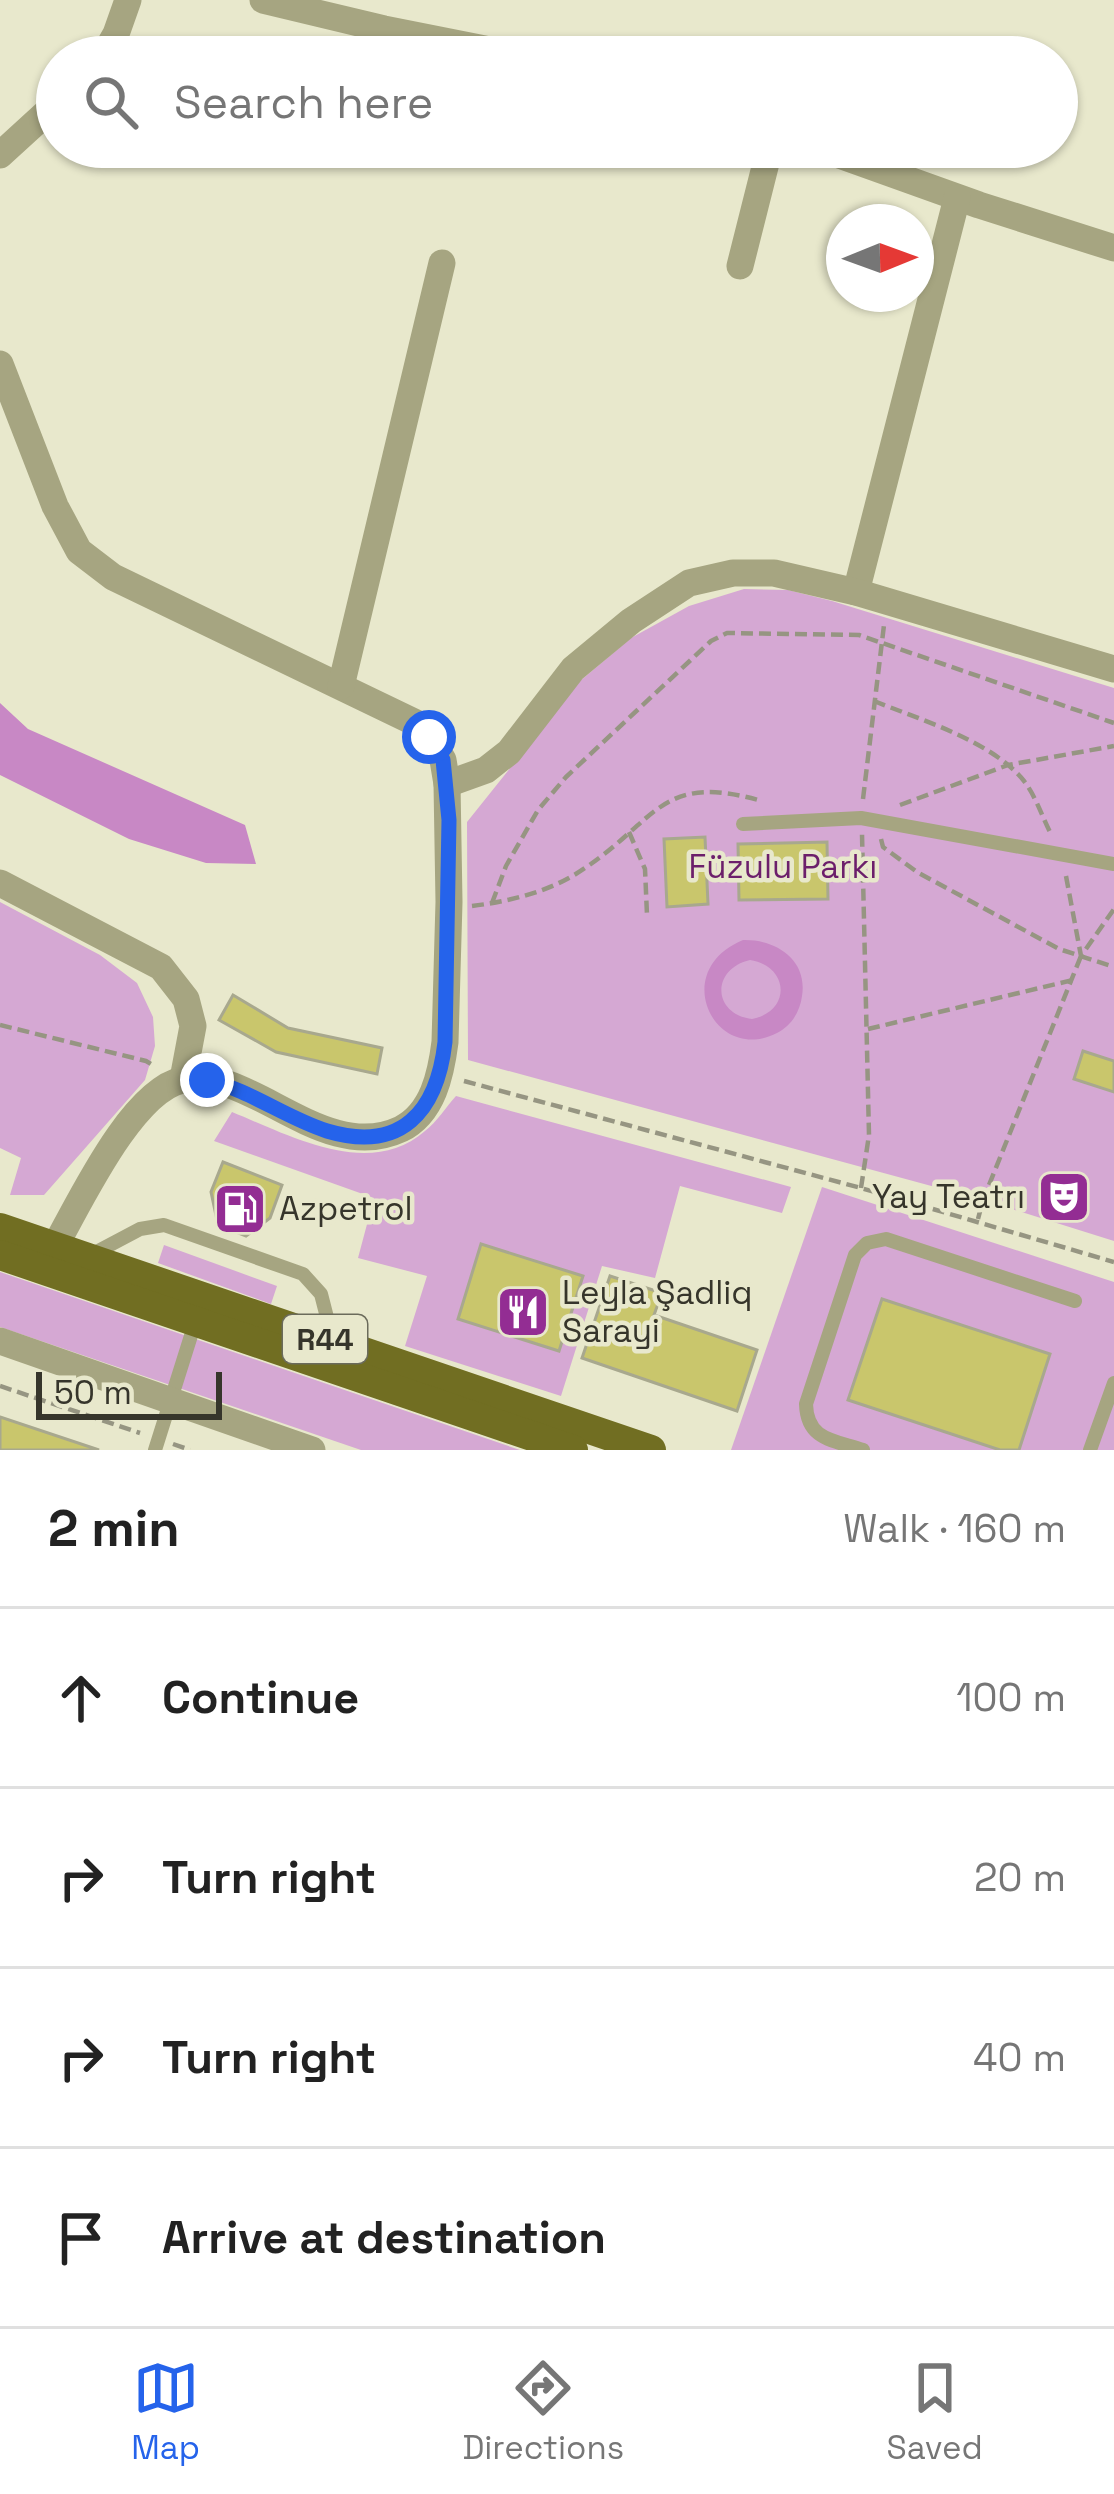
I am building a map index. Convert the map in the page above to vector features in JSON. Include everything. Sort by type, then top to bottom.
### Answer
[{"type":"main road","name":"R44","points":[[0,1228],[651,1450]]},
{"type":"main road","name":"R44","points":[[0,1255],[573,1450]]},
{"type":"street","points":[[115,36],[128,0]]},
{"type":"street","points":[[263,0],[369,12],[452,36]]},
{"type":"street","points":[[0,155],[36,122]]},
{"type":"street","points":[[740,266],[765,168]]},
{"type":"street","points":[[876,168],[1114,248]]},
{"type":"street","points":[[856,592],[957,197]]},
{"type":"street","points":[[341,686],[442,263]]},
{"type":"street","points":[[0,364],[55,506],[80,551],[113,577],[416,723],[443,760],[447,784],[445,1042],[441,1075],[412,1123],[390,1134],[358,1137],[326,1130],[227,1084],[207,1080],[173,1084],[142,1106],[117,1139],[55,1246]]},
{"type":"street","points":[[447,784],[486,770],[508,752],[573,669],[631,620],[689,584],[733,573],[774,573],[856,592],[1114,669]]},
{"type":"street","points":[[0,883],[161,967],[186,999],[193,1026],[173,1084]]},
{"type":"street","points":[[0,1341],[312,1450]]},
{"type":"lane","points":[[743,824],[861,818],[1114,864]]},
{"type":"lane","points":[[87,1257],[140,1229],[164,1225],[303,1274],[321,1294],[333,1342]]},
{"type":"lane","points":[[863,1450],[817,1434],[806,1422],[806,1404],[855,1255],[867,1243],[886,1239],[1075,1300]]},
{"type":"lane","points":[[157,1444],[195,1322]]},
{"type":"lane","points":[[1090,1450],[1114,1383]]},
{"type":"path","points":[[861,1188],[869,1135],[861,818],[888,602]]},
{"type":"path","points":[[492,903],[506,866],[538,810],[566,777],[711,640],[727,633],[860,635],[1114,723]]},
{"type":"path","points":[[874,701],[961,737],[1008,765],[1027,784],[1061,854],[1081,956]]},
{"type":"path","points":[[449,902],[467,906],[539,892],[584,870],[666,802],[693,791],[733,793],[766,802],[776,809],[780,822]]},
{"type":"path","points":[[628,832],[645,869],[647,915]]},
{"type":"path","points":[[977,1221],[1081,956],[1114,909]]},
{"type":"path","points":[[866,1029],[1073,980]]},
{"type":"path","points":[[0,1025],[146,1061],[173,1084]]},
{"type":"path","points":[[441,1075],[1114,1262]]},
{"type":"path","points":[[0,1386],[157,1444],[190,1450]]},
{"type":"green space","name":"Füzulu Parkı","points":[[744,589],[788,590],[832,601],[1114,688],[1114,1241],[983,1200],[468,1060],[467,822],[580,681],[631,638],[689,606]]},
{"type":"green space","points":[[0,902],[100,955],[137,983],[153,1017],[155,1046],[145,1080],[44,1195],[10,1195],[21,1158],[0,1148]]},
{"type":"green space","points":[[456,1096],[791,1187],[782,1213],[680,1186],[655,1278],[602,1266],[561,1396],[405,1346],[427,1276],[358,1258],[374,1198],[214,1141],[232,1112],[303,1141],[354,1153],[379,1152],[425,1131]]},
{"type":"green space","points":[[822,1187],[1114,1282],[1114,1450],[731,1450]]},
{"type":"green space","points":[[164,1245],[277,1286],[271,1304],[158,1263]]},
{"type":"green space","points":[[0,1272],[520,1450],[361,1450],[0,1327]]},
{"type":"shaded area","points":[[0,703],[28,729],[245,825],[256,864],[206,863],[129,839],[0,775]]},
{"type":"shaded area","points":[[743,940],[767,943],[787,954],[800,972],[802,996],[787,1027],[755,1039],[735,1036],[719,1026],[704,991],[708,972],[720,954]],"holes":[[[750,960],[763,964],[781,989],[774,1007],[752,1019],[729,1009],[721,991],[728,972]]]},
{"type":"building","points":[[705,837],[708,904],[667,907],[664,839]]},
{"type":"building","points":[[827,842],[828,899],[739,900],[738,844]]},
{"type":"building","points":[[233,995],[288,1028],[382,1048],[377,1074],[276,1052],[219,1020]]},
{"type":"building","points":[[1083,1051],[1114,1061],[1114,1092],[1074,1079]]},
{"type":"building","points":[[223,1162],[282,1185],[270,1218],[246,1236],[218,1225],[211,1192]]},
{"type":"building","points":[[1046,1184],[1084,1196],[1079,1211],[1042,1199]]},
{"type":"building","points":[[481,1244],[583,1276],[559,1351],[458,1319]]},
{"type":"building","points":[[610,1276],[662,1293],[654,1315],[757,1350],[737,1411],[582,1358]]},
{"type":"building","points":[[882,1299],[1050,1354],[1019,1450],[1000,1450],[848,1400]]},
{"type":"building","points":[[0,1417],[99,1450],[0,1450]]},
{"type":"place","name":"Yay Teatrı","points":[[1064,1197]]},
{"type":"place","name":"Azpetrol","points":[[240,1209]]},
{"type":"place","name":"Leyla Şadliq Sarayi","points":[[523,1312]]},
{"type":"route","points":[[207,1080],[227,1084],[326,1130],[358,1137],[390,1134],[412,1123],[430,1100],[441,1075],[445,1042],[449,820],[443,760],[429,737]]}]
